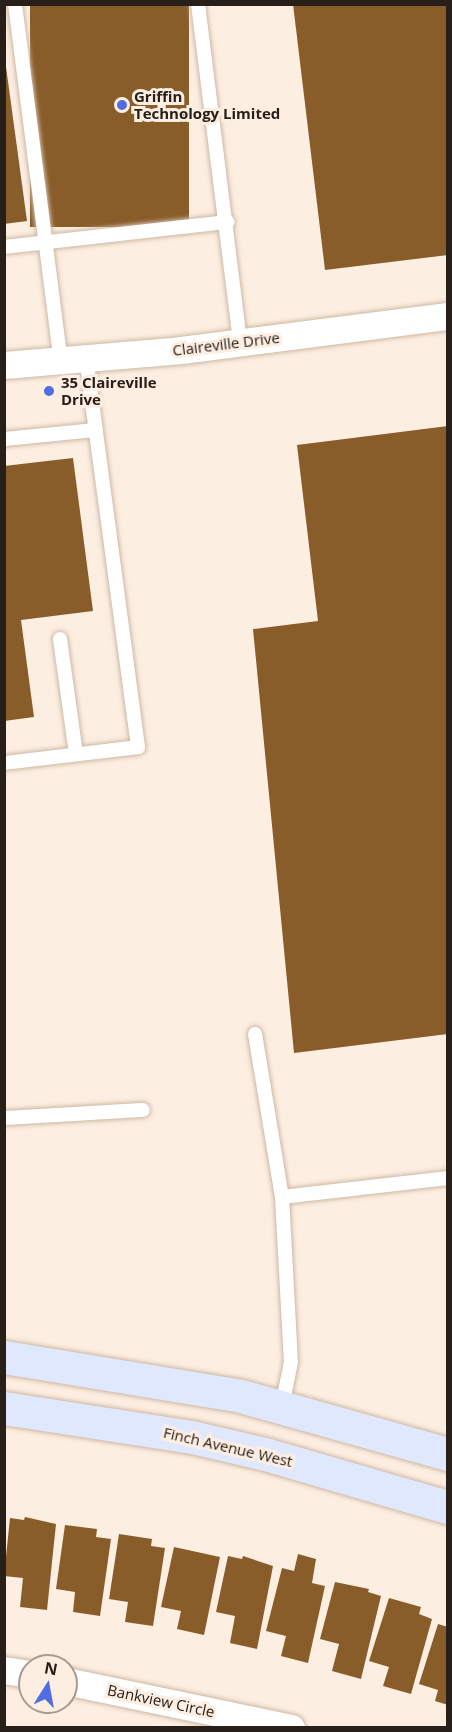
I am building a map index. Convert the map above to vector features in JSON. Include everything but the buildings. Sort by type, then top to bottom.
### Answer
[{"type":"main road","points":[[4,1357],[166,1381],[282,1406],[447,1454]]},
{"type":"main road","name":"Finch Avenue West","points":[[4,1408],[192,1437],[266,1454],[447,1507]]},
{"type":"street","name":"Claireville Drive","points":[[4,365],[240,343],[447,316]]},
{"type":"street","name":"Bankview Circle","points":[[78,1684],[291,1728]]},
{"type":"lane","points":[[4,763],[138,747],[96,430],[74,360],[47,243],[15,4]]},
{"type":"lane","points":[[198,4],[228,222],[240,343]]},
{"type":"lane","points":[[4,247],[228,222]]},
{"type":"lane","points":[[4,439],[96,430]]},
{"type":"lane","points":[[60,639],[76,754]]},
{"type":"lane","points":[[255,1034],[282,1197],[291,1362],[282,1406]]},
{"type":"lane","points":[[4,1118],[143,1110]]},
{"type":"lane","points":[[282,1197],[447,1178]]},
{"type":"place","name":"Griffin Technology Limited","points":[[122,105]]},
{"type":"place","name":"35 Claireville Drive","points":[[49,391]]}]
